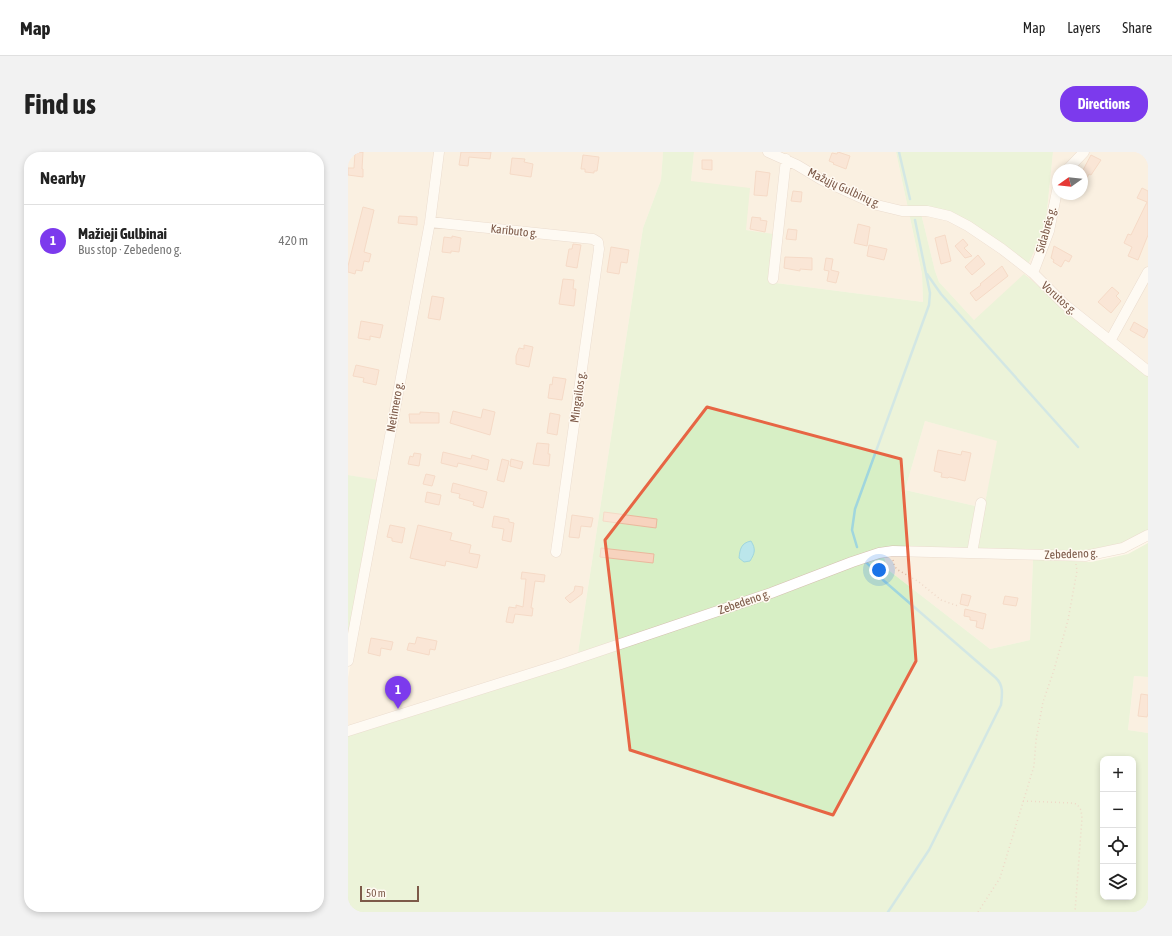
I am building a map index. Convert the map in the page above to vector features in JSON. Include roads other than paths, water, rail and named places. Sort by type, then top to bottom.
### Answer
[{"type":"street","name":"Netimero g.","points":[[348,661],[430,222],[439,152]]},
{"type":"street","name":"Mažųjų Gulbinų g.","points":[[768,152],[786,159],[822,180],[877,205],[902,211],[927,212],[949,216],[968,226]]},
{"type":"street","points":[[1073,164],[1084,152]]},
{"type":"street","points":[[773,279],[786,159]]},
{"type":"street","name":"Sidabrės g.","points":[[1033,274],[1049,231],[1055,200]]},
{"type":"street","name":"Kaributo g.","points":[[430,222],[593,239],[598,242]]},
{"type":"street","name":"Vorutos g.","points":[[968,226],[1002,249],[1033,274],[1064,304],[1148,371]]},
{"type":"street","name":"Mingailos g.","points":[[556,552],[599,249],[598,242]]},
{"type":"street","points":[[1110,341],[1148,272]]},
{"type":"street","points":[[972,553],[981,503]]},
{"type":"street","name":"Zebedeno g.","points":[[348,731],[562,664],[771,593],[879,553],[893,551],[1076,556],[1103,554],[1123,548],[1148,536]]},
{"type":"water","points":[[751,541],[754,546],[754,553],[750,561],[744,562],[739,558],[741,549],[745,543]]},
{"type":"waterway","points":[[899,152],[910,199]]},
{"type":"waterway","points":[[857,547],[852,530],[855,509],[929,305],[930,293],[915,220]]},
{"type":"waterway","points":[[927,274],[941,294],[1078,447]]},
{"type":"waterway","points":[[865,561],[883,580],[996,678],[999,681],[1002,691],[1001,705],[929,850],[888,912]]},
{"type":"place","name":"Mažieji Gulbinai","points":[[398,709]]}]
